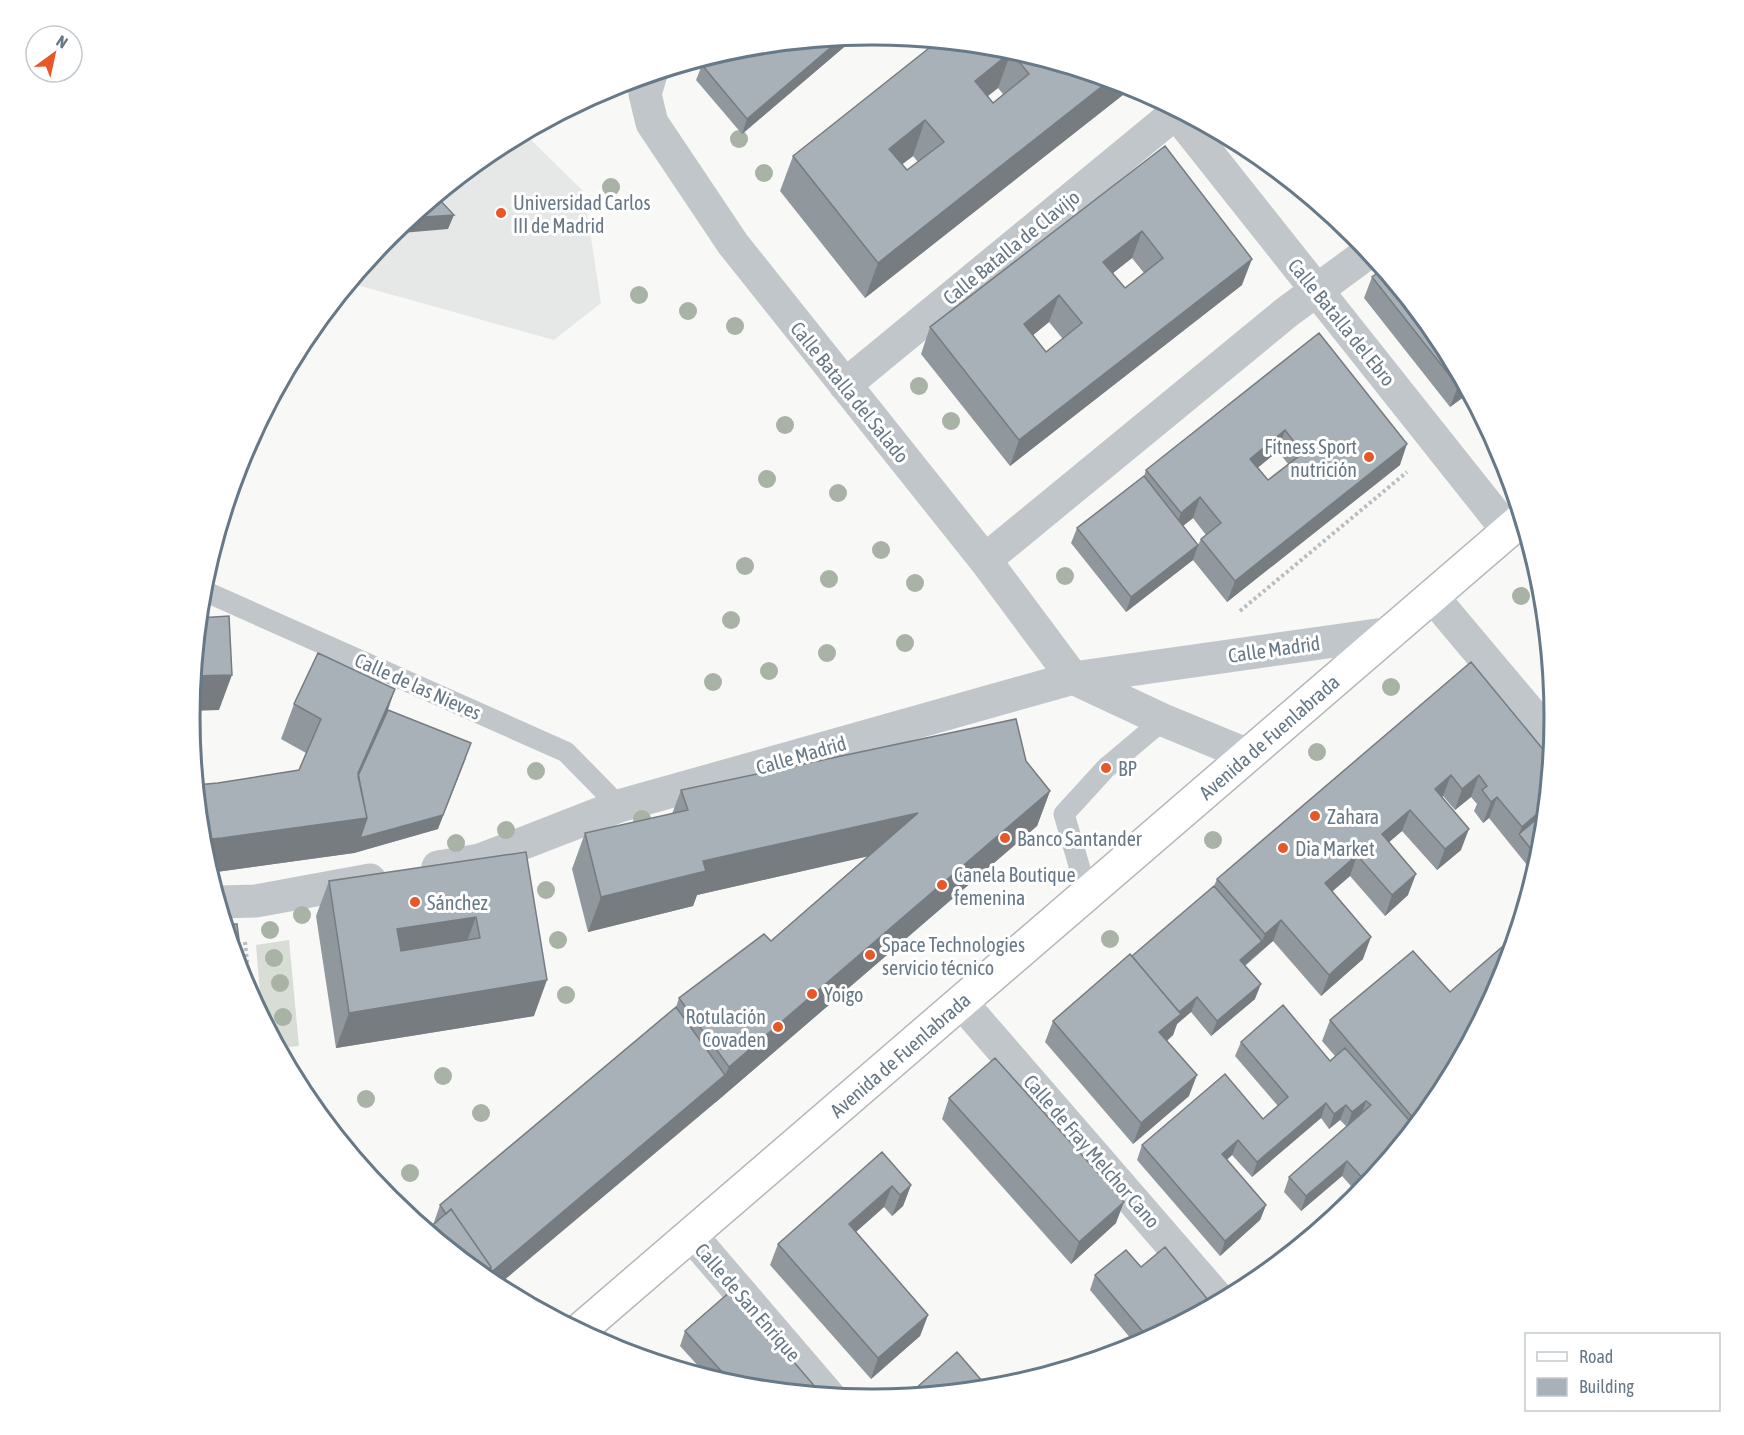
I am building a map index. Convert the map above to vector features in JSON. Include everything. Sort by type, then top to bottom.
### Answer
[{"type":"main road","name":"Avenida de Fuenlabrada","points":[[585,1326],[1515,525]]},
{"type":"street","name":"Calle Batalla del Salado","points":[[648,84],[652,123],[734,244],[985,560],[1074,678]]},
{"type":"street","name":"Calle Batalla de Clavijo","points":[[845,385],[1172,116]]},
{"type":"street","name":"Calle Batalla del Ebro","points":[[1185,123],[1316,291],[1515,525]]},
{"type":"street","points":[[985,560],[1316,291],[1362,257]]},
{"type":"street","points":[[1432,596],[1544,729]]},
{"type":"street","name":"Calle Madrid","points":[[225,902],[256,901],[480,860],[619,806],[1074,678],[1390,633]]},
{"type":"street","points":[[1074,678],[1163,720],[1248,755]]},
{"type":"street","name":"Calle de Fray Melchor Cano","points":[[962,1002],[1215,1296]]},
{"type":"street","name":"Calle de San Enrique","points":[[691,1235],[824,1388]]},
{"type":"lane","name":"Calle de las Nieves","points":[[211,594],[566,752],[619,806]]},
{"type":"lane","points":[[1087,893],[1064,814],[1106,768],[1163,720]]},
{"type":"path","points":[[1231,618],[1412,467]]},
{"type":"path","points":[[244,935],[247,966]]},
{"type":"shaded area","name":"Universidad Carlos III de Madrid","points":[[530,139],[584,192],[601,303],[554,340],[357,285],[396,242],[429,212],[498,158]]},
{"type":"shaded area","points":[[289,940],[299,1046],[286,1047],[260,995],[256,945]]},
{"type":"building","points":[[833,46],[747,119],[703,67],[784,51]]},
{"type":"building","points":[[930,48],[1003,58],[975,81],[993,103],[1029,74],[1019,62],[1102,86],[878,263],[793,156]],"holes":[[[925,120],[944,142],[907,170],[889,149]]]},
{"type":"building","points":[[1165,146],[1252,259],[1019,440],[930,327]],"holes":[[[1142,231],[1163,258],[1125,288],[1103,262]],[[1059,295],[1082,323],[1046,352],[1024,324]]]},
{"type":"building","points":[[441,202],[454,215],[423,217]]},
{"type":"building","points":[[1377,273],[1406,308],[1454,381],[1372,277]]},
{"type":"building","points":[[1319,333],[1407,444],[1235,581],[1201,539],[1221,523],[1200,497],[1181,513],[1146,470]],"holes":[[[1285,430],[1303,453],[1268,480],[1250,459]]]},
{"type":"building","points":[[1144,476],[1198,545],[1131,597],[1077,528]]},
{"type":"building","points":[[229,616],[232,675],[201,676],[207,617]]},
{"type":"building","points":[[318,653],[395,689],[358,773],[367,818],[210,839],[203,784],[299,770],[321,719],[294,704]]},
{"type":"building","points":[[1471,662],[1543,750],[1538,813],[1522,827],[1497,797],[1491,802],[1482,790],[1487,786],[1479,775],[1462,789],[1451,775],[1435,789],[1469,829],[1445,849],[1410,810],[1382,834],[1416,874],[1392,895],[1357,855],[1325,883],[1371,937],[1329,975],[1281,920],[1265,934],[1217,879]]},
{"type":"building","points":[[388,710],[471,743],[443,815],[360,838],[367,818],[358,776]]},
{"type":"building","points":[[1016,719],[1026,761],[1050,791],[729,1067],[679,998],[764,934],[771,941],[918,813],[703,861],[706,871],[601,897],[585,833],[688,810],[681,790]]},
{"type":"building","points":[[1537,819],[1532,850],[1519,834]]},
{"type":"building","points":[[526,852],[547,980],[349,1013],[329,881]],"holes":[[[476,917],[480,938],[401,951],[397,929]]]},
{"type":"building","points":[[1214,886],[1262,941],[1240,960],[1261,984],[1217,1021],[1197,997],[1179,1012],[1132,956]]},
{"type":"building","points":[[232,924],[237,924],[240,946]]},
{"type":"building","points":[[1505,944],[1475,1015],[1454,1054],[1413,1118],[1330,1020],[1413,951],[1450,992]]},
{"type":"building","points":[[1130,954],[1181,1014],[1159,1032],[1197,1075],[1141,1123],[1053,1021]]},
{"type":"building","points":[[1283,1005],[1330,1061],[1345,1048],[1410,1121],[1362,1178],[1347,1161],[1306,1196],[1289,1177],[1371,1105],[1366,1101],[1352,1112],[1346,1105],[1334,1114],[1326,1103],[1257,1162],[1238,1140],[1222,1154],[1266,1205],[1225,1241],[1142,1145],[1225,1074],[1263,1119],[1288,1097],[1241,1042]]},
{"type":"building","points":[[676,1007],[725,1075],[491,1272],[491,1267],[451,1209],[446,1214],[440,1205]]},
{"type":"building","points":[[995,1058],[1124,1202],[1079,1242],[949,1098]]},
{"type":"building","points":[[882,1152],[911,1185],[900,1195],[892,1186],[849,1224],[928,1315],[878,1358],[778,1244]]},
{"type":"building","points":[[451,1209],[491,1267],[488,1270],[432,1226]]},
{"type":"building","points":[[1165,1247],[1208,1300],[1144,1332],[1095,1275],[1126,1250],[1141,1267]]},
{"type":"building","points":[[732,1290],[816,1388],[723,1373],[685,1331]]},
{"type":"building","points":[[957,1352],[982,1380],[960,1384],[915,1389]]},
{"type":"place","name":"Universidad Carlos III de Madrid","points":[[501,213]]},
{"type":"place","name":"Fitness Sport nutrición","points":[[1369,457]]},
{"type":"place","name":"BP","points":[[1106,768]]},
{"type":"place","name":"Zahara","points":[[1315,816]]},
{"type":"place","name":"Banco Santander","points":[[1005,838]]},
{"type":"place","name":"Dia Market","points":[[1283,848]]},
{"type":"place","name":"Canela Boutique femenina","points":[[942,885]]},
{"type":"place","name":"Sánchez","points":[[415,902]]},
{"type":"place","name":"Space Technologies servicio técnico","points":[[870,955]]},
{"type":"place","name":"Yoigo","points":[[812,994]]},
{"type":"place","name":"Rotulación Covaden","points":[[778,1027]]}]
